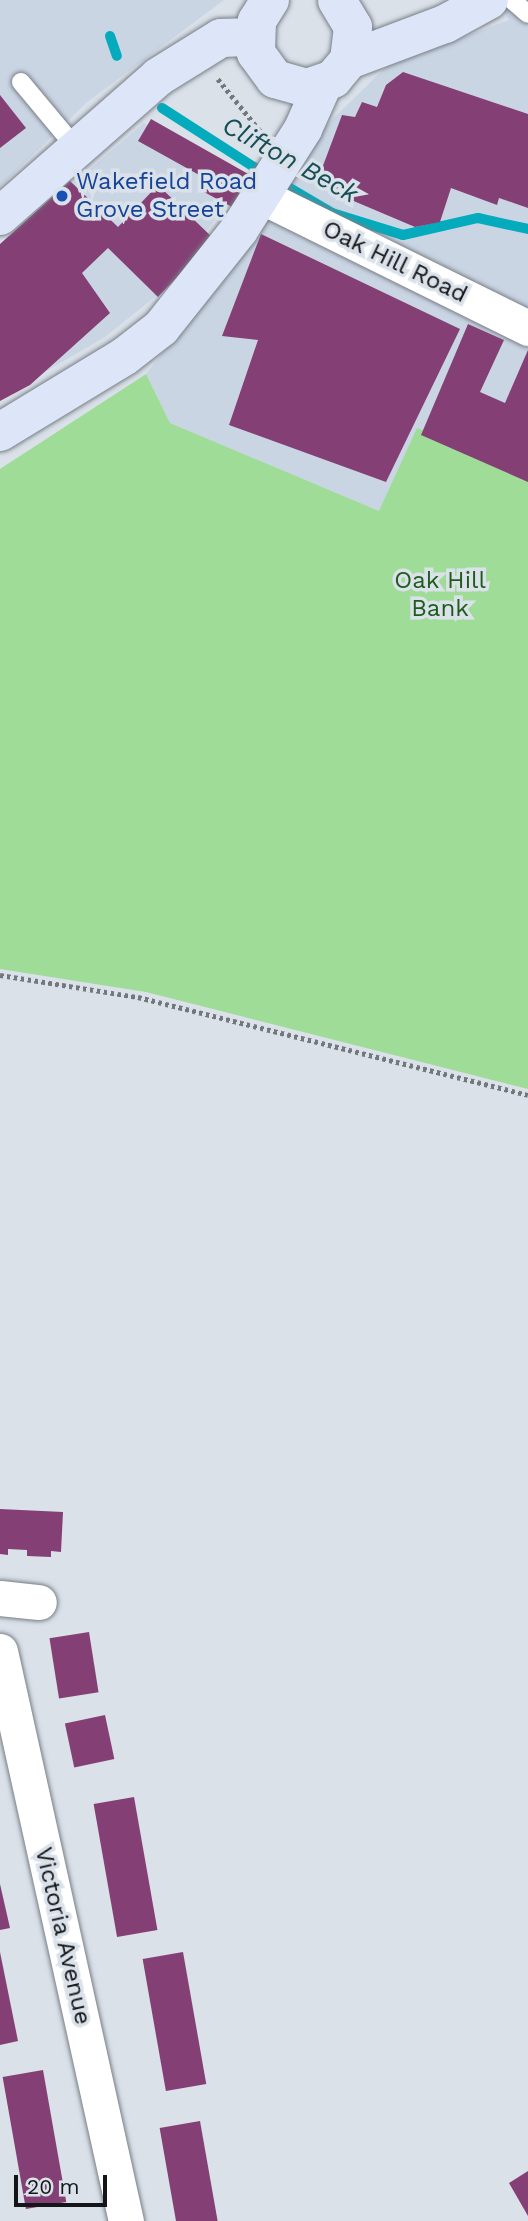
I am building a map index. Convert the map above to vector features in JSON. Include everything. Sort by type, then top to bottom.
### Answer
[{"type":"main road","points":[[0,432],[125,356],[161,328],[204,279],[271,181],[336,72],[353,27],[337,0]]},
{"type":"main road","points":[[262,11],[264,68],[275,79],[299,87],[445,24],[489,0]]},
{"type":"main road","points":[[0,216],[158,77],[262,11]]},
{"type":"street","name":"Oak Hill Road","points":[[271,181],[528,328]]},
{"type":"street","points":[[0,1598],[39,1602]]},
{"type":"street","name":"Victoria Avenue","points":[[0,1651],[127,2221]]},
{"type":"lane","points":[[512,0],[528,14]]},
{"type":"lane","points":[[21,82],[76,148]]},
{"type":"path","points":[[196,51],[271,181]]},
{"type":"path","points":[[0,975],[138,997],[528,1095]]},
{"type":"shaded area","points":[[0,0],[224,0],[86,103],[0,187]]},
{"type":"shaded area","points":[[497,0],[528,0],[528,463],[379,511],[170,423],[146,374],[210,294],[310,141],[387,66],[509,20]]},
{"type":"shaded area","points":[[144,123],[245,177],[166,288],[105,337],[0,398],[0,246]]},
{"type":"green space","name":"Oak Hill Bank","points":[[146,374],[170,423],[379,511],[417,428],[528,463],[528,1089],[146,992],[0,969],[0,469]]},
{"type":"building","points":[[403,72],[528,114],[528,208],[499,198],[497,205],[451,188],[440,222],[415,227],[323,188],[330,176],[321,171],[342,115],[355,117],[362,102],[377,107],[386,85]]},
{"type":"building","points":[[0,95],[26,128],[0,148]]},
{"type":"building","points":[[151,119],[250,175],[232,207],[204,192],[210,181],[138,141]]},
{"type":"building","points":[[70,181],[118,227],[158,185],[214,239],[158,297],[108,248],[82,273],[110,313],[30,385],[0,401],[0,244]]},
{"type":"building","points":[[261,234],[460,329],[386,482],[229,425],[258,340],[222,336]]},
{"type":"building","points":[[468,324],[504,340],[480,392],[505,403],[528,350],[528,482],[421,435]]},
{"type":"building","points":[[0,1509],[63,1512],[61,1552],[51,1551],[51,1557],[27,1556],[27,1550],[8,1549],[8,1555],[0,1554]]},
{"type":"building","points":[[89,1632],[99,1692],[59,1699],[49,1638]]},
{"type":"building","points":[[105,1715],[114,1759],[74,1768],[65,1724]]},
{"type":"building","points":[[134,1797],[157,1930],[117,1937],[94,1804]]},
{"type":"building","points":[[0,1884],[10,1928],[0,1930]]},
{"type":"building","points":[[0,1952],[18,2041],[0,2045]]},
{"type":"building","points":[[183,1952],[206,2084],[166,2091],[143,1959]]},
{"type":"building","points":[[43,2070],[66,2202],[26,2209],[3,2077]]},
{"type":"building","points":[[200,2121],[218,2221],[176,2221],[160,2128]]},
{"type":"building","points":[[528,2171],[528,2216],[509,2183]]},
{"type":"waterway","name":"Clifton Beck","points":[[110,36],[117,56]]},
{"type":"waterway","name":"Clifton Beck","points":[[162,108],[265,174]]},
{"type":"waterway","name":"Clifton Beck","points":[[278,181],[332,213],[403,235],[478,218],[528,229]]},
{"type":"place","name":"Wakefield Road Grove Street","points":[[62,196]]}]
